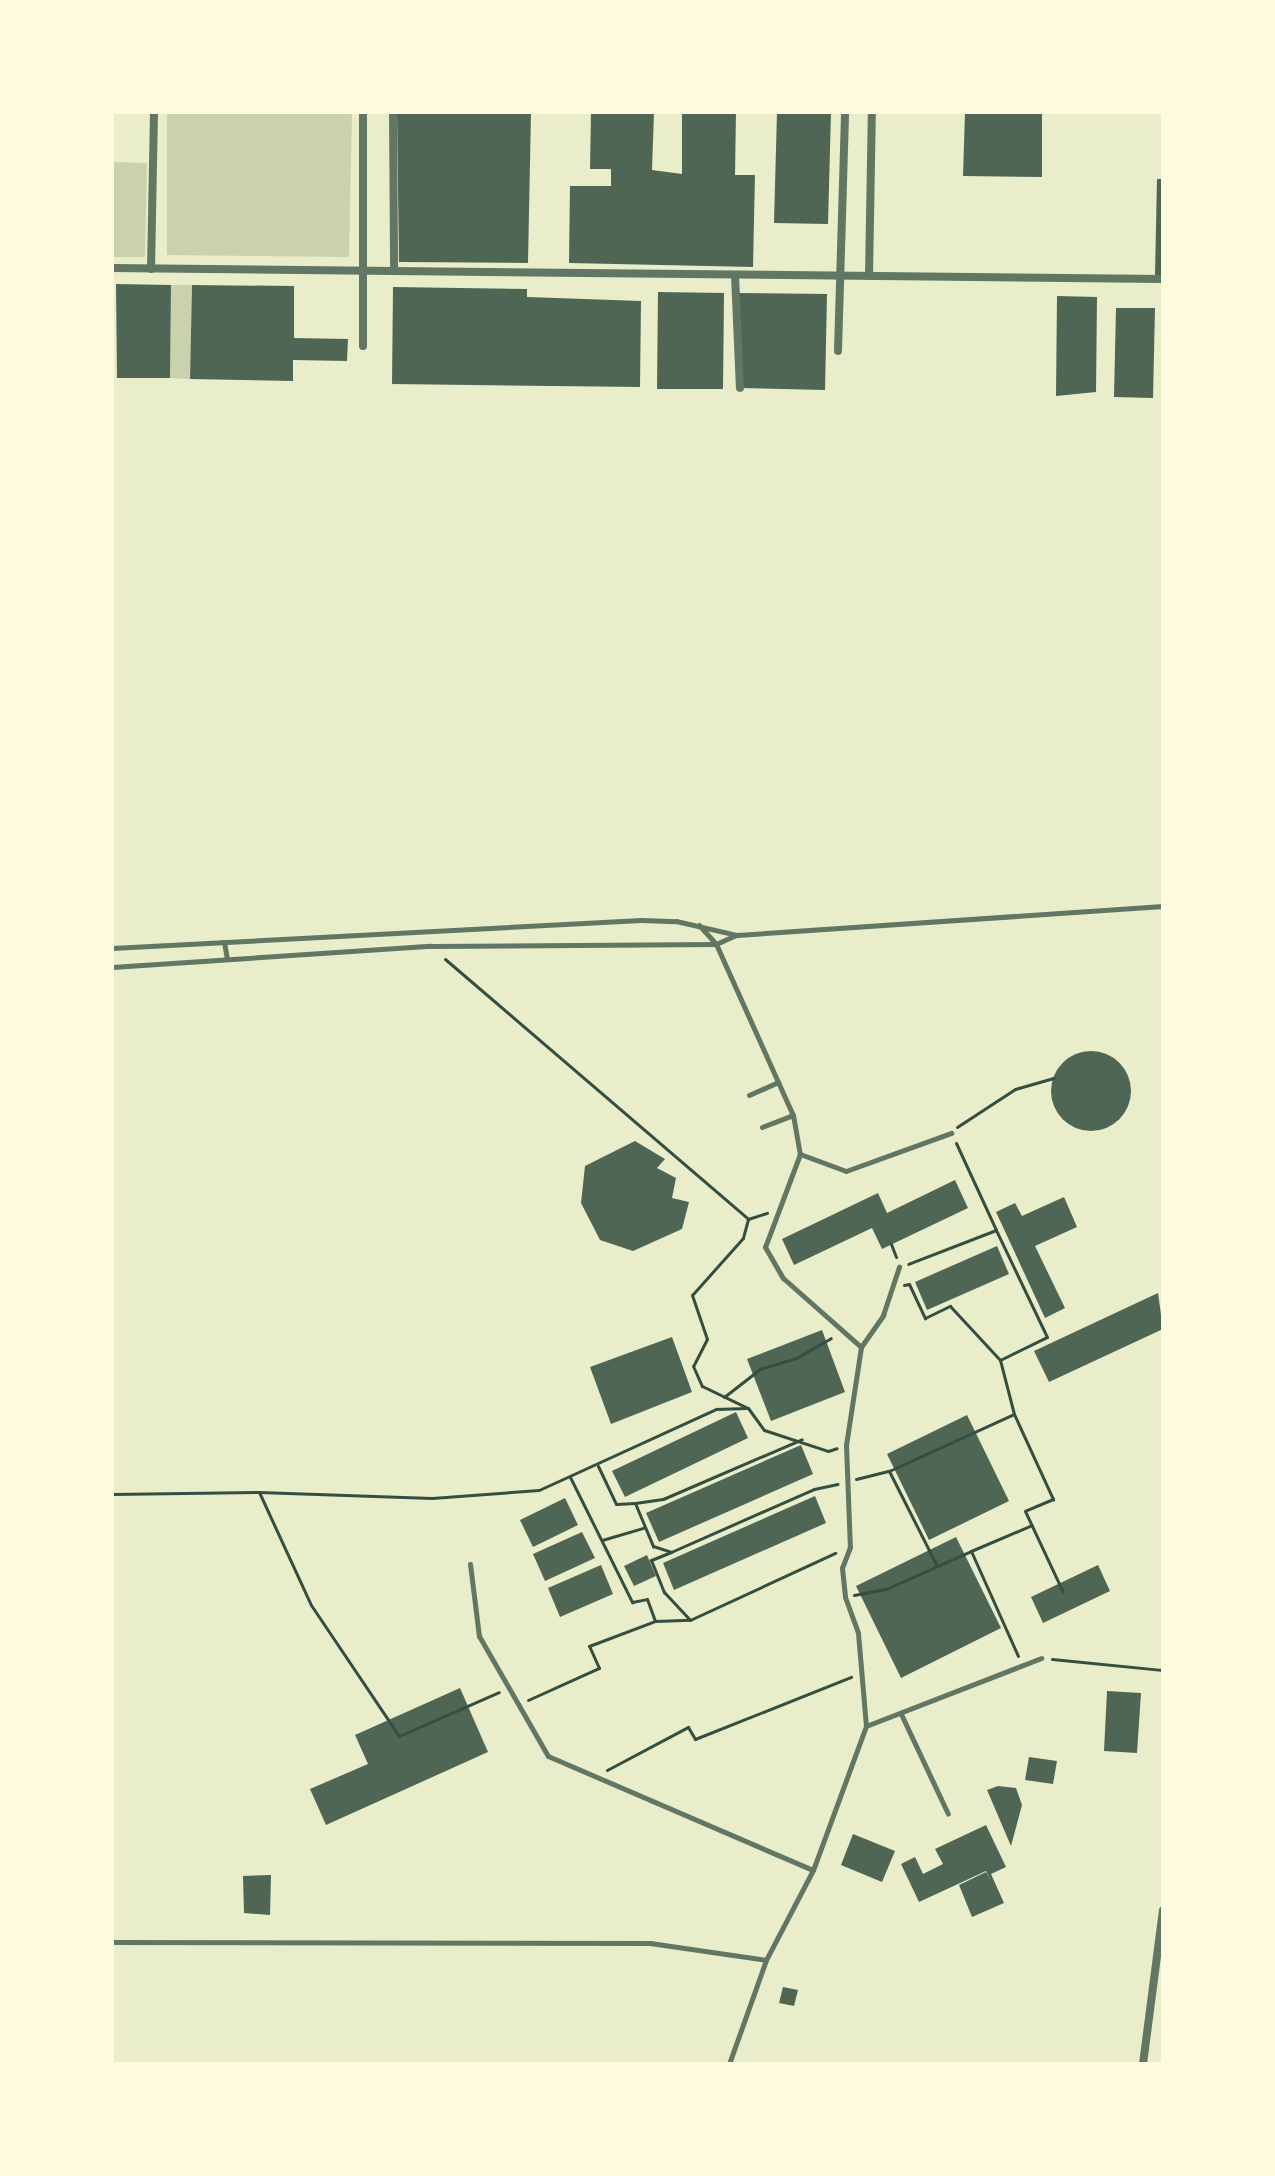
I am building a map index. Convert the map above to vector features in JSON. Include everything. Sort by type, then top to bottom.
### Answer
[{"type":"street","points":[[151,269],[154,112]]},
{"type":"street","points":[[363,112],[363,346]]},
{"type":"street","points":[[393,112],[394,271]]},
{"type":"street","points":[[838,351],[845,112]]},
{"type":"street","points":[[869,276],[872,112]]},
{"type":"street","points":[[112,268],[1163,279]]},
{"type":"street","points":[[735,275],[740,388]]},
{"type":"street","points":[[1143,2064],[1163,1910]]},
{"type":"lane","points":[[112,948],[641,920],[699,925],[737,935],[1163,906]]},
{"type":"lane","points":[[699,925],[716,944],[793,1115],[800,1154],[765,1247],[783,1278],[861,1347]]},
{"type":"lane","points":[[112,967],[430,946],[716,944],[737,935]]},
{"type":"lane","points":[[224,942],[227,959]]},
{"type":"lane","points":[[749,1095],[778,1082]]},
{"type":"lane","points":[[762,1127],[793,1115]]},
{"type":"lane","points":[[800,1154],[846,1171],[951,1133]]},
{"type":"lane","points":[[729,2064],[766,1960],[813,1870],[866,1726],[864,1671],[845,1597],[842,1568],[850,1547],[845,1482],[846,1445],[861,1347],[883,1315],[899,1267]]},
{"type":"lane","points":[[470,1564],[479,1636],[548,1756],[813,1870]]},
{"type":"lane","points":[[866,1726],[1041,1658]]},
{"type":"lane","points":[[901,1714],[948,1814]]},
{"type":"lane","points":[[112,1942],[650,1943],[766,1960]]},
{"type":"path","points":[[430,946],[748,1219]]},
{"type":"path","points":[[1000,1360],[1047,1337],[951,1133],[966,1118],[1015,1089],[1053,1078]]},
{"type":"path","points":[[748,1219],[779,1208]]},
{"type":"path","points":[[748,1219],[743,1238],[692,1295],[707,1339],[693,1366],[702,1386],[748,1408],[764,1430],[802,1439],[828,1451],[846,1445]]},
{"type":"path","points":[[899,1267],[996,1230]]},
{"type":"path","points":[[893,1288],[909,1284],[925,1318],[950,1306],[1000,1360],[1014,1414],[1053,1499],[1025,1511],[1063,1592]]},
{"type":"path","points":[[724,1397],[760,1369],[796,1358],[841,1332]]},
{"type":"path","points":[[112,1494],[259,1492],[432,1498],[539,1490],[716,1409],[748,1408]]},
{"type":"path","points":[[690,1620],[664,1592],[651,1560],[814,1489],[889,1471],[1014,1414]]},
{"type":"path","points":[[597,1465],[616,1504],[635,1503],[663,1499],[802,1439]]},
{"type":"path","points":[[889,1471],[937,1566]]},
{"type":"path","points":[[570,1477],[632,1602],[647,1599],[655,1621]]},
{"type":"path","points":[[259,1492],[311,1605],[399,1736],[508,1689]]},
{"type":"path","points":[[635,1503],[653,1546],[671,1552]]},
{"type":"path","points":[[845,1597],[886,1589],[1032,1525]]},
{"type":"path","points":[[602,1540],[643,1528]]},
{"type":"path","points":[[517,1705],[599,1668],[589,1646],[655,1621],[690,1620],[850,1547]]},
{"type":"path","points":[[971,1551],[1023,1667]]},
{"type":"path","points":[[1041,1658],[1163,1670]]},
{"type":"path","points":[[593,1777],[688,1727],[695,1739],[864,1671]]},
{"type":"green space","points":[[167,112],[352,112],[349,257],[167,255]]},
{"type":"green space","points":[[112,162],[147,163],[145,257],[112,257]]},
{"type":"green space","points":[[171,285],[192,285],[190,379],[170,378]]},
{"type":"building","points":[[397,112],[531,112],[528,263],[399,262]]},
{"type":"building","points":[[591,112],[654,112],[652,170],[682,174],[682,112],[736,112],[735,175],[755,175],[753,267],[569,263],[570,186],[611,186],[611,169],[590,169]]},
{"type":"building","points":[[777,112],[831,112],[828,224],[774,223]]},
{"type":"building","points":[[965,112],[1042,112],[1042,177],[963,176]]},
{"type":"building","points":[[1157,179],[1163,179],[1163,276],[1155,275]]},
{"type":"building","points":[[116,284],[171,285],[170,378],[117,378]]},
{"type":"building","points":[[192,285],[294,286],[294,338],[348,339],[347,361],[293,360],[293,381],[190,379]]},
{"type":"building","points":[[393,287],[527,289],[527,297],[641,301],[640,387],[392,384]]},
{"type":"building","points":[[658,292],[724,293],[723,389],[657,389]]},
{"type":"building","points":[[737,293],[827,294],[825,390],[740,388]]},
{"type":"building","points":[[1057,296],[1097,297],[1096,392],[1056,396]]},
{"type":"building","points":[[1116,308],[1155,308],[1153,398],[1114,397]]},
{"type":"building","points":[[1091,1051],[1106,1054],[1119,1063],[1128,1076],[1131,1091],[1128,1106],[1119,1119],[1106,1128],[1091,1131],[1076,1128],[1063,1119],[1054,1106],[1051,1091],[1054,1076],[1063,1063],[1076,1054]]},
{"type":"building","points":[[635,1141],[665,1159],[657,1168],[676,1178],[672,1198],[689,1202],[682,1229],[633,1251],[600,1240],[581,1203],[585,1166]]},
{"type":"building","points":[[955,1180],[968,1208],[882,1249],[872,1228],[794,1265],[782,1239],[878,1193],[887,1213]]},
{"type":"building","points":[[1064,1197],[1077,1227],[1035,1246],[1065,1308],[1045,1318],[996,1212],[1015,1203],[1022,1216]]},
{"type":"building","points":[[997,1246],[1009,1274],[927,1310],[915,1282]]},
{"type":"building","points":[[1158,1293],[1163,1329],[1049,1382],[1034,1351]]},
{"type":"building","points":[[822,1330],[845,1392],[771,1421],[747,1359]]},
{"type":"building","points":[[672,1337],[692,1392],[611,1424],[590,1367]]},
{"type":"building","points":[[736,1412],[748,1438],[625,1497],[612,1471]]},
{"type":"building","points":[[967,1415],[1009,1501],[929,1540],[887,1454]]},
{"type":"building","points":[[801,1445],[813,1474],[659,1542],[646,1513]]},
{"type":"building","points":[[815,1496],[826,1523],[674,1590],[663,1563]]},
{"type":"building","points":[[565,1498],[578,1525],[533,1547],[520,1520]]},
{"type":"building","points":[[582,1532],[595,1558],[545,1581],[533,1554]]},
{"type":"building","points":[[956,1537],[1001,1628],[901,1678],[856,1586]]},
{"type":"building","points":[[647,1555],[656,1576],[634,1586],[624,1566]]},
{"type":"building","points":[[601,1565],[613,1594],[560,1617],[548,1588]]},
{"type":"building","points":[[1098,1565],[1110,1591],[1043,1623],[1031,1597]]},
{"type":"building","points":[[460,1688],[488,1752],[326,1825],[310,1789],[368,1764],[355,1735]]},
{"type":"building","points":[[1107,1691],[1141,1693],[1137,1753],[1104,1751]]},
{"type":"building","points":[[1029,1757],[1057,1761],[1053,1784],[1025,1780]]},
{"type":"building","points":[[998,1786],[1016,1788],[1022,1805],[1011,1846],[987,1790]]},
{"type":"building","points":[[986,1825],[1006,1867],[991,1874],[1004,1903],[972,1917],[959,1885],[986,1872],[991,1881],[986,1871],[919,1902],[901,1864],[915,1857],[923,1874],[943,1864],[935,1849]]},
{"type":"building","points":[[853,1834],[895,1851],[882,1882],[841,1865]]},
{"type":"building","points":[[271,1875],[270,1915],[244,1913],[243,1876]]},
{"type":"building","points":[[783,1987],[798,1990],[794,2006],[779,2003]]}]
